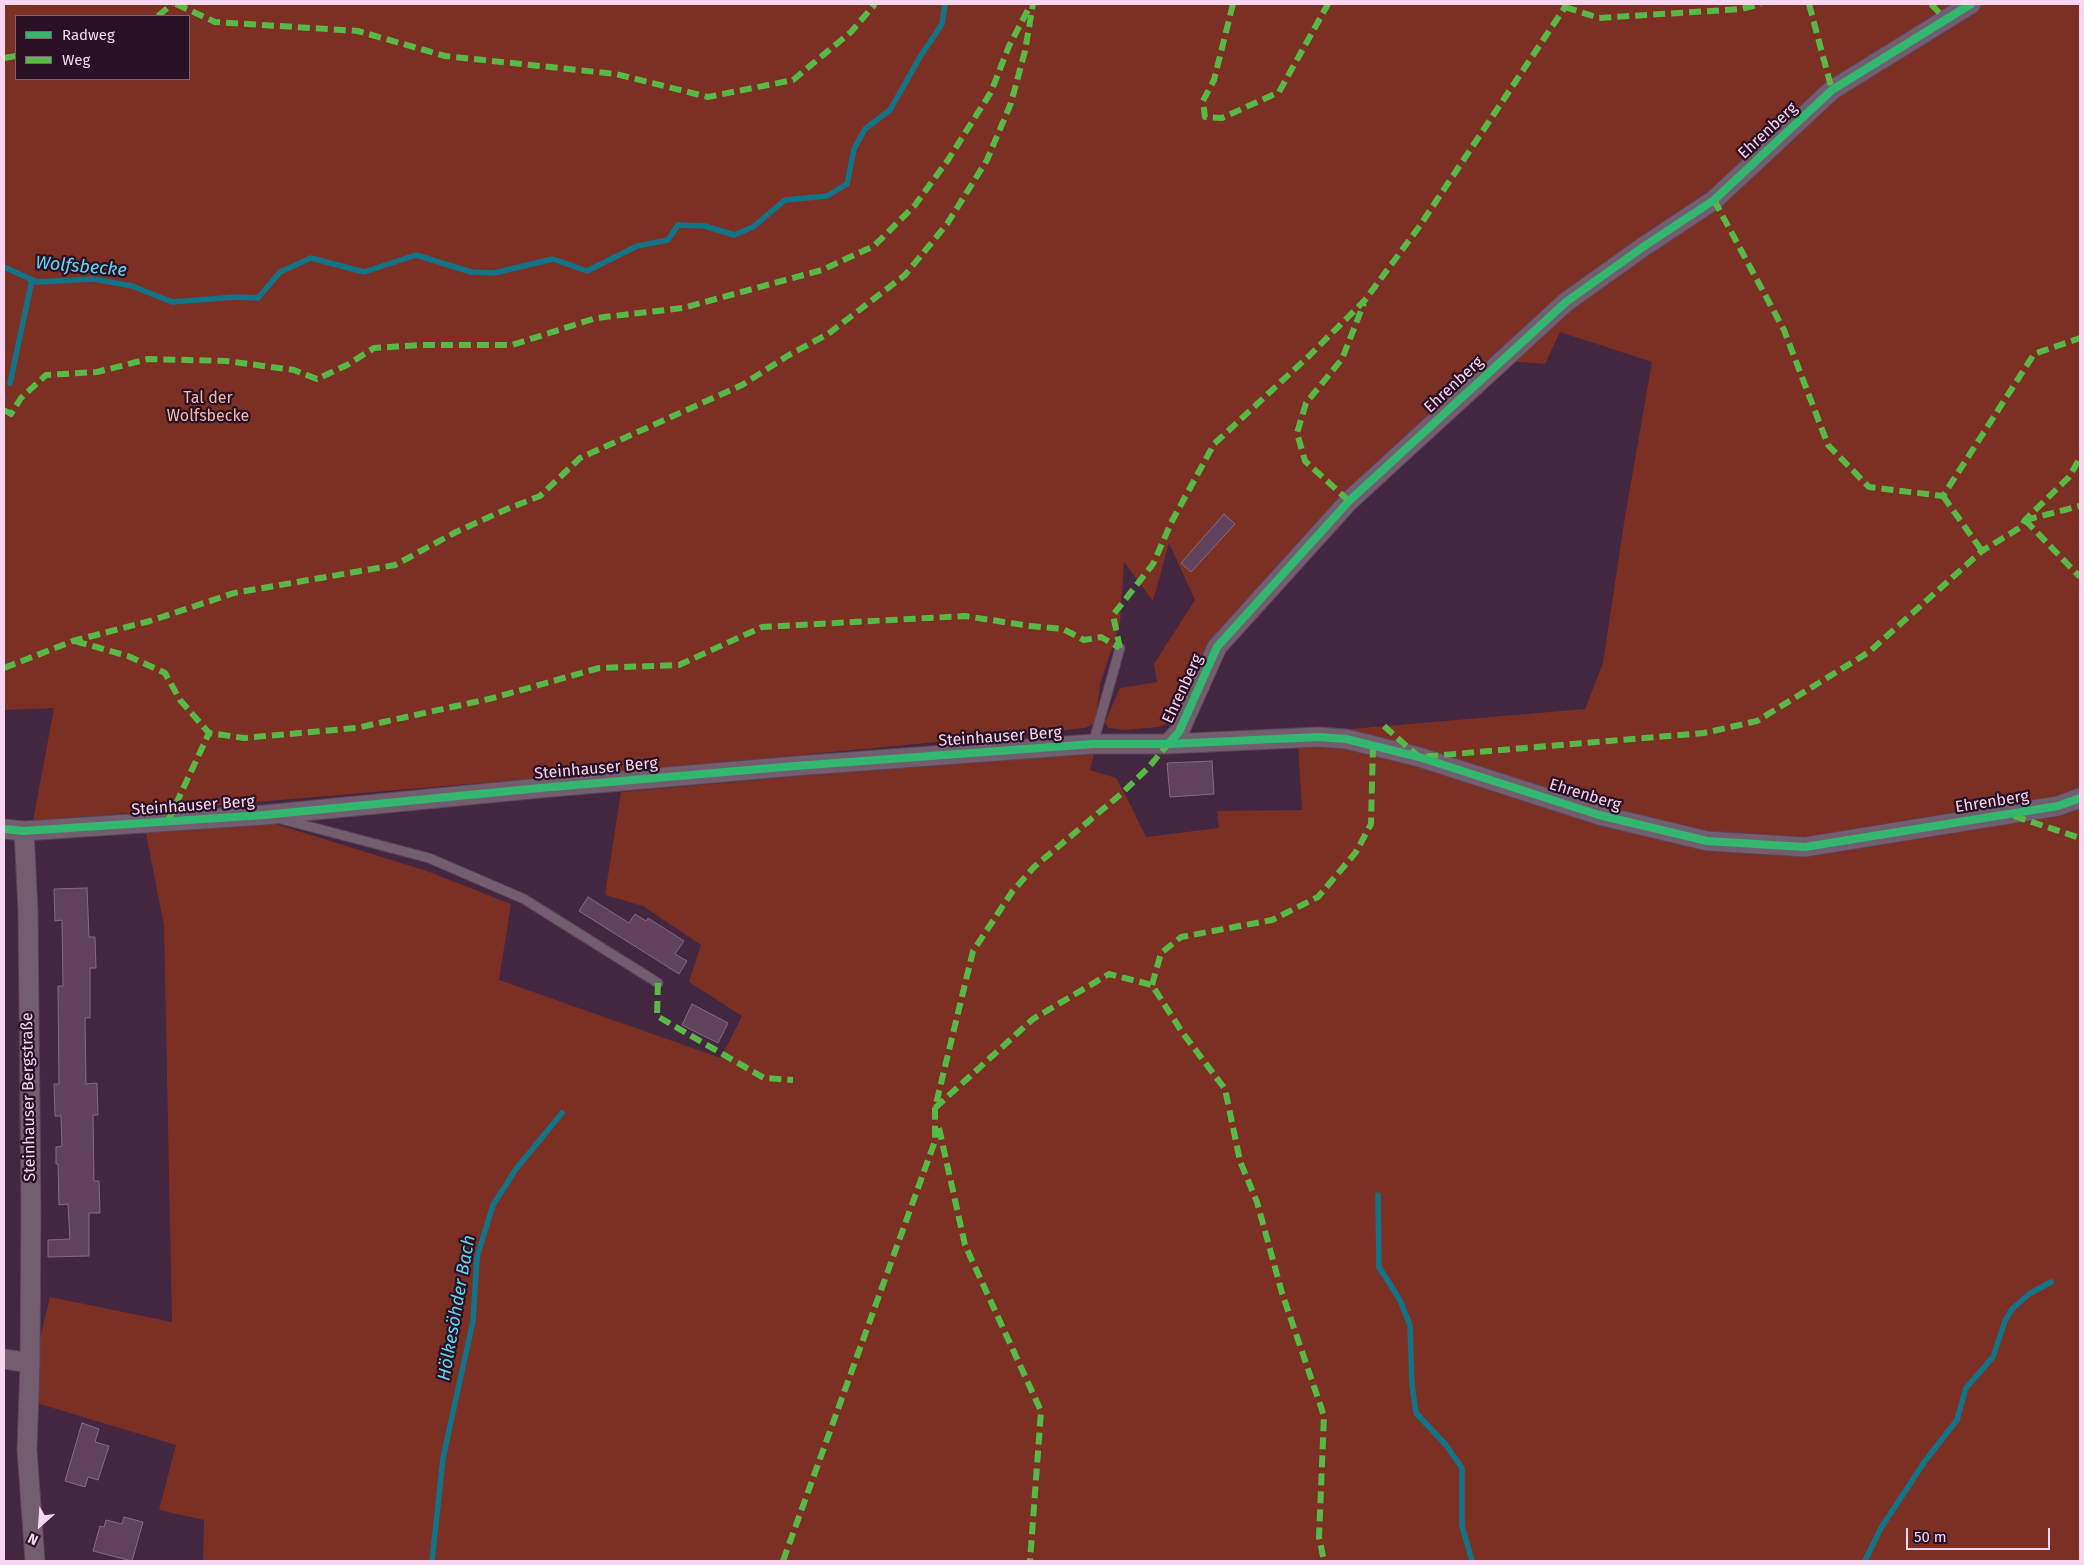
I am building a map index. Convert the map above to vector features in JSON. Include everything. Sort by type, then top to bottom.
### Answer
[{"type":"street","name":"Ehrenberg","points":[[1168,744],[1179,732],[1217,647],[1349,501],[1566,302],[1643,247],[1714,200],[1832,90],[1971,4]]},
{"type":"street","name":"Ehrenberg","points":[[1168,744],[1318,737],[1346,739],[1419,757],[1599,815],[1707,841],[1737,843],[1805,847],[2058,806],[2080,798]]},
{"type":"street","name":"Steinhauser Berg","points":[[4,829],[25,831],[264,815],[540,788],[785,767],[1093,744],[1168,744]]},
{"type":"street","name":"Steinhauser Bergstraße","points":[[25,831],[28,921],[31,1213],[30,1363],[27,1450],[35,1561]]},
{"type":"street","points":[[4,1359],[30,1363]]},
{"type":"lane","points":[[1093,744],[1120,648]]},
{"type":"lane","name":"Steinhauser Berg","points":[[264,815],[438,862],[524,899],[658,983]]},
{"type":"green space","name":"Tal der Wolfsbecke","points":[[4,4],[2080,4],[2080,1561],[203,1561],[204,1520],[159,1510],[176,1445],[33,1402],[34,1363],[50,1297],[172,1322],[164,925],[145,829],[269,822],[427,871],[511,904],[499,980],[721,1058],[742,1016],[689,982],[701,945],[643,906],[605,895],[621,792],[1095,750],[1090,770],[1116,778],[1146,837],[1219,828],[1217,811],[1302,810],[1298,744],[1304,733],[1585,709],[1603,663],[1625,517],[1652,362],[1560,332],[1545,364],[1507,361],[1348,509],[1220,641],[1176,719],[1159,727],[1125,730],[1108,728],[1105,722],[1120,688],[1157,682],[1154,664],[1195,600],[1169,543],[1153,601],[1124,562],[1120,624],[1100,684],[1096,718],[1093,724],[1085,728],[716,763],[33,821],[54,708],[4,710]]},
{"type":"building","points":[[1224,514],[1235,524],[1191,572],[1181,563]]},
{"type":"building","points":[[1212,761],[1214,794],[1170,797],[1167,763]]},
{"type":"building","points":[[87,888],[89,937],[95,937],[96,968],[90,968],[90,1018],[85,1018],[86,1084],[97,1083],[98,1115],[93,1115],[94,1181],[99,1181],[100,1213],[89,1213],[89,1256],[48,1257],[48,1240],[70,1239],[68,1204],[59,1205],[58,1164],[56,1164],[56,1147],[62,1146],[61,1116],[55,1116],[54,1084],[59,1084],[58,986],[63,986],[62,920],[55,921],[54,889]]},
{"type":"building","points":[[588,897],[629,923],[635,914],[646,921],[648,918],[684,941],[675,954],[687,961],[679,974],[579,911]]},
{"type":"building","points":[[692,1004],[728,1023],[718,1043],[682,1025]]},
{"type":"building","points":[[82,1423],[99,1429],[95,1442],[109,1446],[98,1480],[88,1477],[85,1487],[65,1481]]},
{"type":"building","points":[[124,1517],[143,1522],[132,1561],[93,1551],[100,1526],[104,1527],[106,1520],[122,1524]]},
{"type":"waterway","name":"Wolfsbecke","points":[[4,267],[37,282],[94,279],[132,286],[172,302],[236,297],[258,298],[280,272],[311,258],[364,272],[416,255],[471,272],[494,273],[553,259],[587,271],[637,246],[668,240],[678,225],[705,226],[734,235],[753,227],[785,200],[827,196],[847,184],[854,149],[865,129],[890,110],[920,57],[942,24],[945,4]]},
{"type":"waterway","points":[[10,383],[32,280]]},
{"type":"waterway","name":"Hölkesöhder Bach","points":[[432,1561],[443,1458],[473,1321],[477,1257],[493,1205],[516,1169],[562,1113]]},
{"type":"waterway","points":[[1378,1195],[1379,1267],[1400,1300],[1410,1325],[1412,1385],[1416,1413],[1446,1445],[1462,1468],[1462,1526],[1472,1561]]},
{"type":"waterway","points":[[1865,1561],[1881,1528],[1925,1461],[1957,1420],[1966,1388],[1993,1357],[2005,1321],[2012,1309],[2029,1294],[2051,1282]]},
{"type":"marked path","points":[[159,15],[172,4]]},
{"type":"marked path","points":[[176,4],[215,22],[358,31],[445,56],[616,74],[708,97],[793,80],[851,32],[875,4]]},
{"type":"marked path","points":[[4,668],[73,641],[150,621],[234,593],[395,565],[456,532],[540,496],[580,458],[742,385],[789,355],[828,334],[905,275],[947,224],[987,160],[1011,103],[1025,51],[1033,4]]},
{"type":"marked path","points":[[1233,4],[1214,80],[1203,101],[1205,117],[1222,118],[1279,92],[1328,4]]},
{"type":"marked path","points":[[1120,648],[1113,615],[1153,564],[1172,521],[1214,444],[1310,355],[1365,300],[1419,227],[1567,4]]},
{"type":"marked path","points":[[1565,7],[1599,18],[1741,9],[1761,4]]},
{"type":"marked path","points":[[1809,4],[1832,90]]},
{"type":"marked path","points":[[1931,4],[1945,19]]},
{"type":"marked path","points":[[4,410],[11,414],[21,398],[46,375],[97,372],[148,359],[226,361],[294,370],[317,379],[347,365],[374,348],[419,345],[512,345],[596,318],[683,308],[822,270],[874,246],[915,205],[948,160],[991,92],[1009,46],[1030,6]]},
{"type":"marked path","points":[[4,58],[15,56]]},
{"type":"marked path","points":[[1714,200],[1784,330],[1828,445],[1869,487],[1943,496],[2034,354],[2080,338]]},
{"type":"marked path","points":[[1349,501],[1305,461],[1297,433],[1306,403],[1342,359],[1364,303]]},
{"type":"marked path","points":[[1384,726],[1419,757],[1704,733],[1757,721],[1869,652],[1982,551],[2021,527],[2025,520],[2069,477],[2080,458]]},
{"type":"marked path","points":[[1943,496],[1982,551]]},
{"type":"marked path","points":[[2025,520],[2080,506]]},
{"type":"marked path","points":[[2025,520],[2080,577]]},
{"type":"marked path","points":[[75,641],[128,656],[165,673],[180,700],[209,733],[244,738],[356,728],[493,698],[599,668],[679,665],[762,627],[965,616],[1063,629],[1084,640],[1101,637],[1120,648]]},
{"type":"marked path","points":[[168,821],[209,733]]},
{"type":"marked path","points":[[783,1561],[935,1141],[935,1108],[973,951],[1012,892],[1034,867],[1121,794],[1149,767],[1168,744]]},
{"type":"marked path","points":[[1152,985],[1161,953],[1181,937],[1272,920],[1318,897],[1356,852],[1371,824],[1373,745]]},
{"type":"marked path","points":[[2014,816],[2080,838]]},
{"type":"marked path","points":[[935,1108],[1033,1019],[1109,974],[1152,985],[1182,1032],[1225,1089],[1240,1161],[1257,1202],[1282,1293],[1324,1416],[1319,1537],[1324,1561]]},
{"type":"marked path","points":[[658,983],[657,1016],[764,1078],[793,1080]]},
{"type":"marked path","points":[[939,1128],[965,1245],[1041,1411],[1030,1561]]},
{"type":"cycle path","points":[[1168,744],[1179,732],[1217,647],[1349,501],[1566,302],[1643,247],[1714,200],[1832,90],[1971,4]]},
{"type":"cycle path","points":[[4,829],[24,831],[264,815],[540,788],[795,766],[1093,744],[1168,744],[1318,737],[1346,739],[1419,757],[1599,815],[1707,841],[1805,847],[2058,806],[2080,798]]}]
